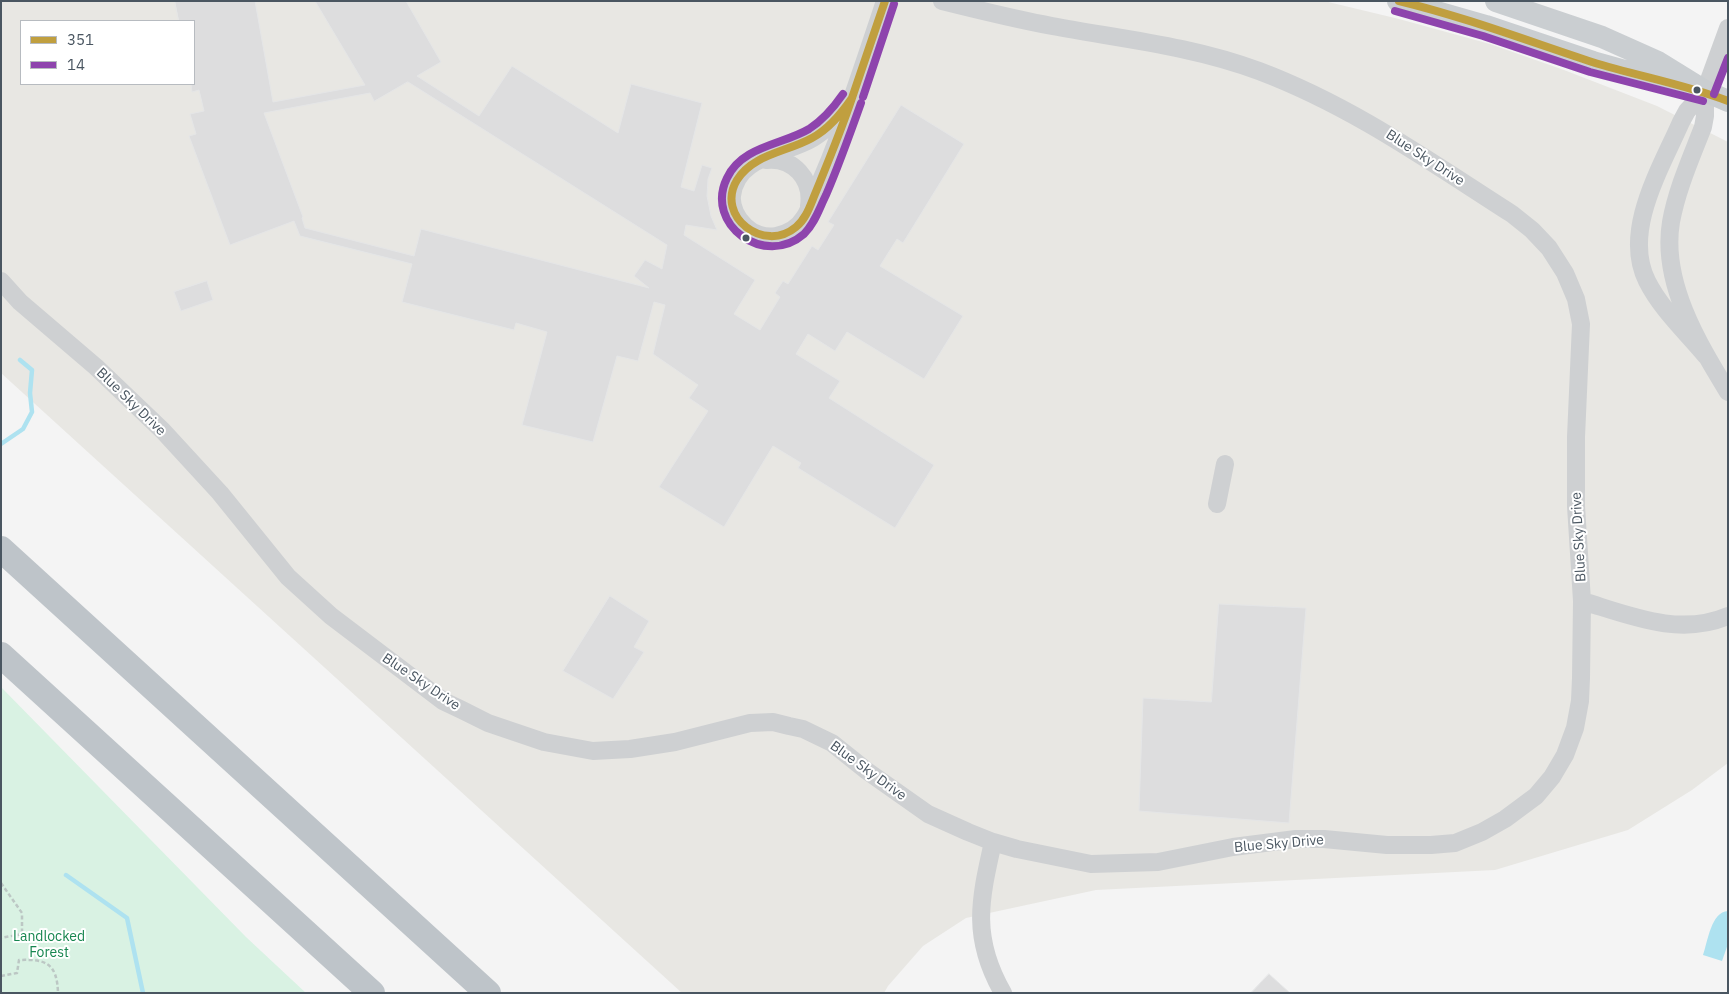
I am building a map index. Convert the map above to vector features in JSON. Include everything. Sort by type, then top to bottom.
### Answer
[{"type":"highway","points":[[1,549],[488,993]]},
{"type":"highway","points":[[1,655],[372,993]]},
{"type":"main road","points":[[1398,1],[1486,26],[1593,62],[1705,91]]},
{"type":"main road","points":[[1496,1],[1602,37],[1658,62],[1705,91],[1728,101]]},
{"type":"street","points":[[852,97],[844,111],[813,138],[760,160],[741,172],[734,185],[732,205],[742,224],[759,235],[775,236],[792,231],[804,217],[830,163],[886,1]]},
{"type":"street","name":"Blue Sky Drive","points":[[1,281],[20,302],[96,367],[163,431],[220,493],[288,577],[331,616],[443,701],[501,728],[544,742],[593,751],[630,749],[675,742],[750,723],[773,722],[803,729],[832,743],[863,768],[928,814],[968,832],[1017,849],[1091,864],[1158,862],[1233,847],[1296,839],[1324,838],[1387,845],[1455,843],[1482,832],[1505,819],[1536,796],[1552,777],[1565,755],[1575,728],[1580,701],[1582,601],[1576,506],[1576,437],[1581,324],[1576,299],[1565,274],[1549,248],[1532,230],[1507,211],[1376,126],[1336,104],[1258,71],[1169,45],[1050,26],[942,1]]},
{"type":"street","points":[[1728,28],[1705,91],[1705,116],[1676,201],[1671,222],[1670,241],[1670,260],[1678,296],[1706,356],[1728,392]]},
{"type":"street","points":[[1705,91],[1694,102],[1681,122],[1648,198],[1642,216],[1639,246],[1646,280],[1655,295],[1706,356]]},
{"type":"street","points":[[760,160],[781,160],[793,166],[802,175],[807,184],[810,197],[804,217]]},
{"type":"street","points":[[1218,504],[1225,464]]},
{"type":"street","name":"Blue Sky Drive","points":[[1582,601],[1650,622],[1666,624],[1704,624],[1728,616]]},
{"type":"street","points":[[993,842],[981,896],[980,918],[988,963],[1003,993]]},
{"type":"path","points":[[1,883],[22,913],[22,934],[1,938]]},
{"type":"path","points":[[1,976],[16,973],[18,960],[38,959],[53,968],[58,979],[58,993]]},
{"type":"shaded area","points":[[1,1],[1324,1],[1490,44],[1657,106],[1728,142],[1728,763],[1692,790],[1628,830],[1495,870],[1096,890],[966,918],[923,946],[884,993],[682,993],[1,373]]},
{"type":"green space","name":"Landlocked Forest","points":[[1,687],[246,937],[306,993],[1,993]]},
{"type":"water","points":[[1728,911],[1728,944],[1722,961],[1703,955],[1714,922],[1718,916]]},
{"type":"building","points":[[175,1],[255,1],[273,102],[365,85],[315,1],[406,1],[441,62],[417,76],[479,116],[512,66],[618,133],[631,84],[702,103],[681,187],[694,191],[702,165],[712,168],[708,179],[707,196],[711,216],[717,230],[686,225],[684,235],[755,280],[734,314],[760,330],[780,297],[775,293],[783,281],[788,284],[812,246],[818,250],[834,225],[828,222],[901,105],[964,144],[903,243],[897,239],[880,266],[963,316],[924,379],[847,332],[835,351],[808,334],[796,354],[840,381],[829,398],[934,465],[895,528],[798,468],[801,463],[773,446],[724,527],[659,487],[708,411],[689,398],[698,385],[653,354],[665,305],[654,302],[638,361],[617,356],[593,442],[522,425],[547,332],[516,323],[514,330],[402,302],[412,264],[300,236],[294,221],[230,245],[189,136],[196,134],[190,114],[204,111],[199,90],[192,92],[191,85],[195,85],[195,20],[179,20]],"holes":[[[408,82],[667,245],[662,269],[645,260],[634,276],[649,288],[421,229],[414,256],[305,228],[303,217],[264,113],[370,93],[374,101]]]},
{"type":"building","points":[[207,281],[213,300],[181,311],[174,292]]},
{"type":"building","points":[[610,596],[649,621],[634,647],[644,652],[613,699],[563,671]]},
{"type":"building","points":[[1219,604],[1306,608],[1289,823],[1139,811],[1143,698],[1211,702]]},
{"type":"building","points":[[1269,974],[1290,993],[1251,993]]},
{"type":"waterway","points":[[1,444],[23,429],[32,412],[30,393],[32,370],[20,360]]},
{"type":"waterway","points":[[66,875],[127,918],[143,993]]},
{"type":"transit line","name":"351","points":[[852,98],[885,1]]},
{"type":"transit line","name":"351","points":[[1399,1],[1472,22],[1592,62],[1728,101]]},
{"type":"transit line","name":"14","points":[[863,97],[894,4]]},
{"type":"transit line","name":"14","points":[[1395,11],[1483,36],[1590,72],[1703,101]]},
{"type":"transit line","name":"14","points":[[1714,94],[1728,58]]},
{"type":"transit line","name":"14","points":[[843,94],[828,113],[809,129],[752,153],[734,167],[727,178],[722,195],[724,211],[731,225],[742,236],[756,244],[772,246],[789,243],[808,230],[831,184],[861,103]]},
{"type":"transit line","name":"351","points":[[852,98],[825,170],[802,220],[796,227],[783,234],[770,236],[757,233],[746,227],[738,218],[732,206],[732,193],[737,180],[744,171],[761,159],[802,143],[824,130],[844,110],[852,98]]}]
